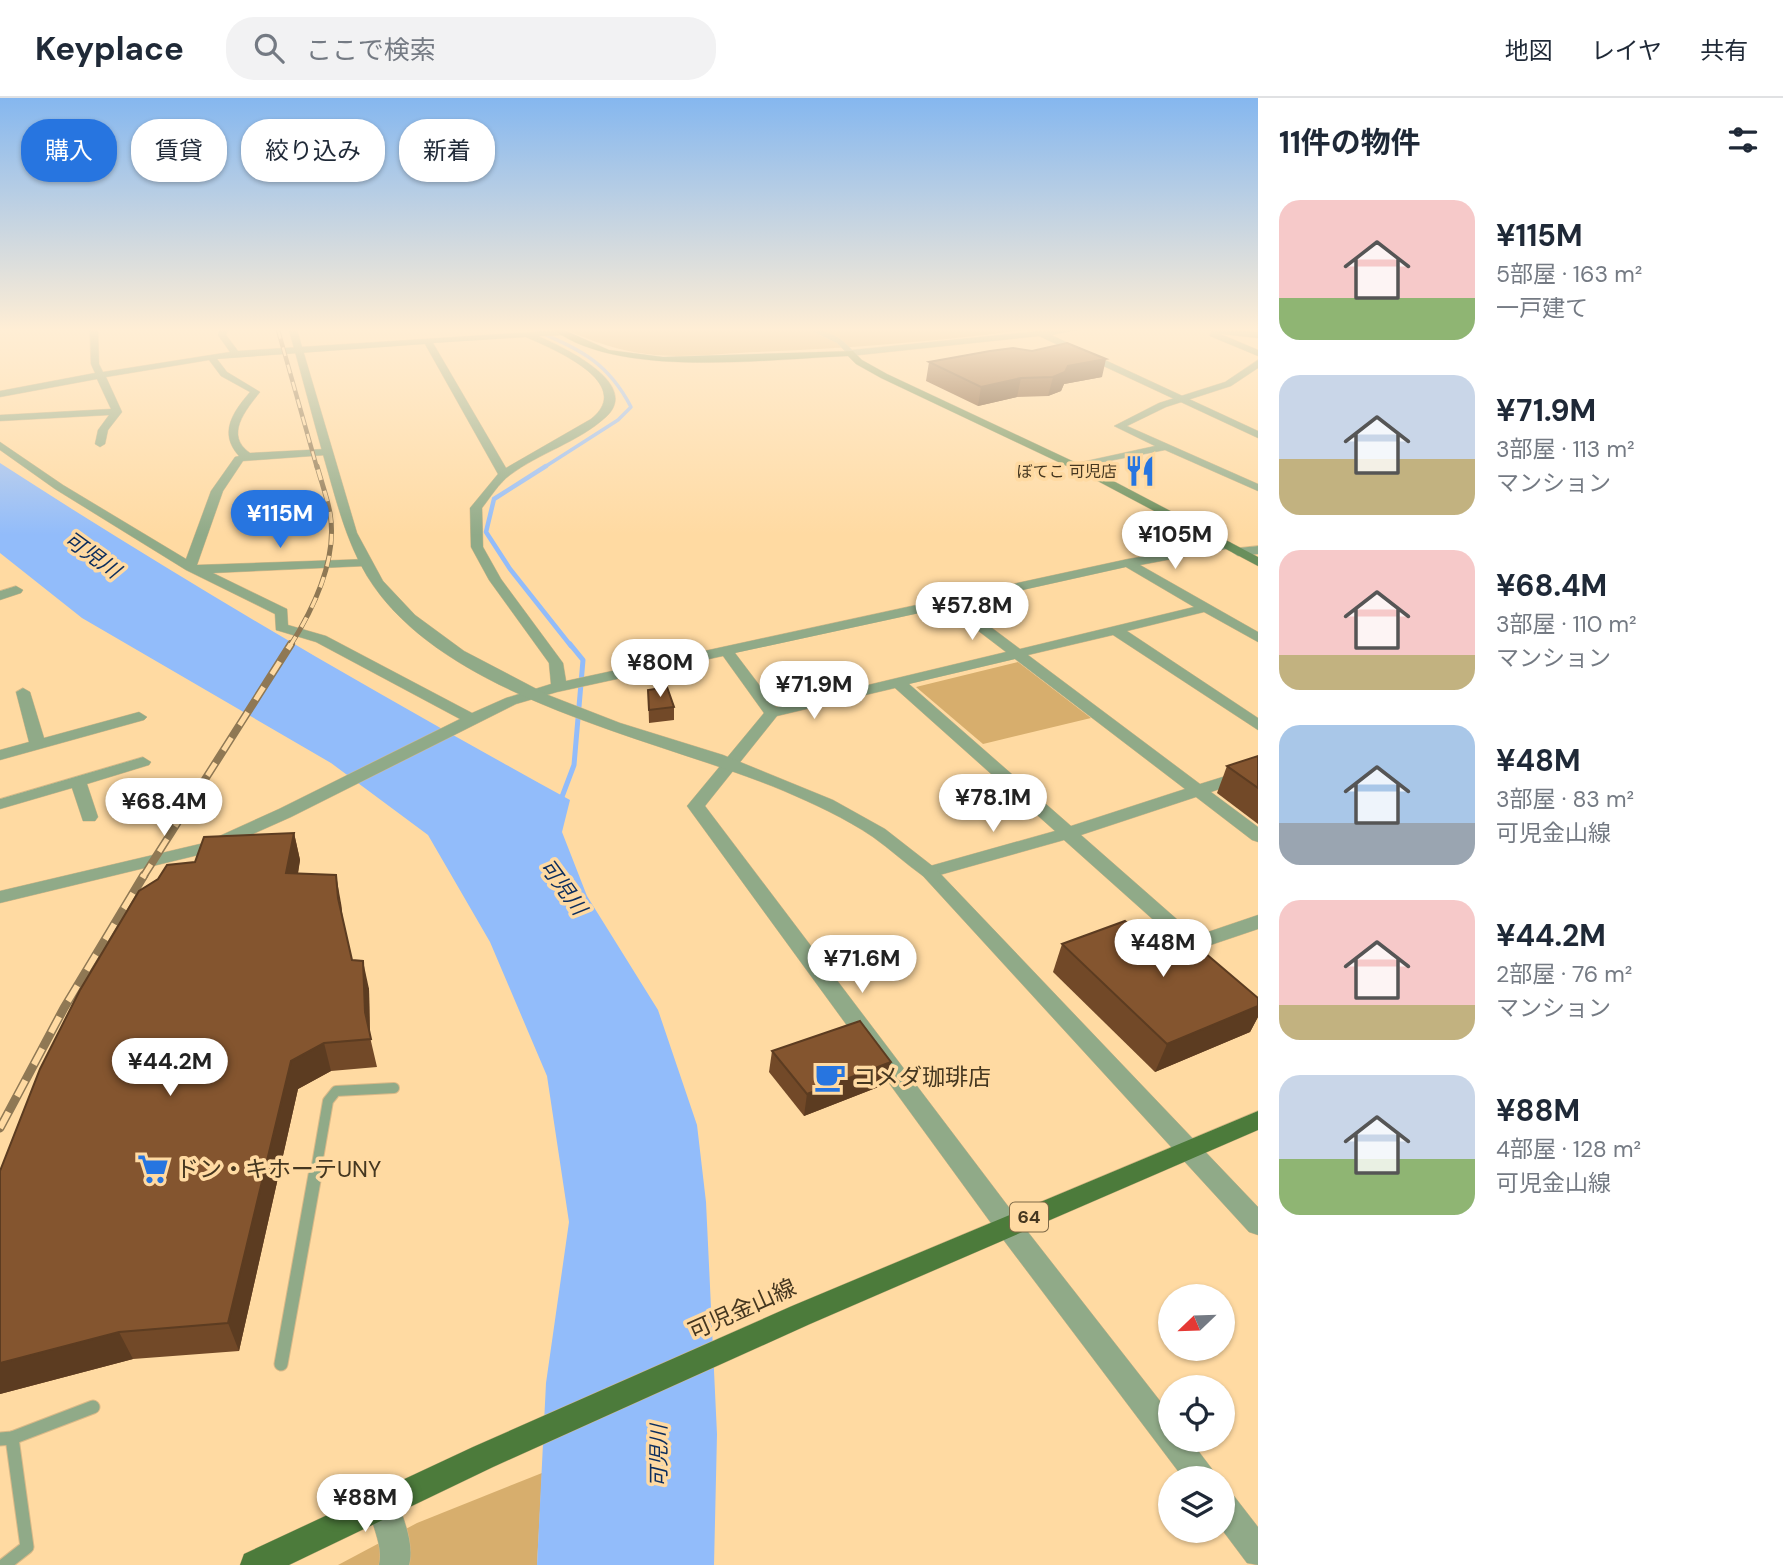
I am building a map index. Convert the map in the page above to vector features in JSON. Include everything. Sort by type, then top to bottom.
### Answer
[{"type":"main road","points":[[932,398],[1073,465],[1258,562]]},
{"type":"main road","name":"可児金山線","points":[[255,1565],[483,1457],[801,1315],[1258,1120]]},
{"type":"street","points":[[111,398],[117,412]]},
{"type":"street","points":[[247,456],[239,452],[235,445],[235,417],[249,398]]},
{"type":"street","points":[[312,398],[351,533],[365,562],[388,596],[418,624],[471,662],[563,708],[732,764],[816,800],[878,832],[929,873],[1258,1224]]},
{"type":"street","points":[[461,398],[504,474]]},
{"type":"street","points":[[563,685],[556,663],[495,580],[477,547],[476,508],[504,474],[595,421],[607,410],[610,398]]},
{"type":"street","points":[[1178,398],[1258,435]]},
{"type":"street","points":[[1190,398],[1171,402],[1119,426],[1258,488]]},
{"type":"street","points":[[0,418],[117,412]]},
{"type":"street","points":[[100,444],[103,430],[117,412]]},
{"type":"street","points":[[0,445],[59,488],[193,568],[282,612],[281,627],[321,639],[466,722]]},
{"type":"street","points":[[1073,465],[1166,447]]},
{"type":"street","points":[[193,568],[216,491],[239,459],[247,456],[326,452]]},
{"type":"street","points":[[0,897],[208,847],[285,813],[511,701],[563,685],[1128,563],[1226,545]]},
{"type":"street","points":[[1238,552],[1258,550]]},
{"type":"street","points":[[193,568],[365,562]]},
{"type":"street","points":[[1128,563],[1258,638]]},
{"type":"street","points":[[0,596],[16,590]]},
{"type":"street","points":[[948,602],[1258,836]]},
{"type":"street","points":[[1158,1422],[1008,1226],[696,806],[772,713],[1206,608]]},
{"type":"street","points":[[1116,630],[1258,724]]},
{"type":"street","points":[[726,650],[772,713]]},
{"type":"street","points":[[899,683],[1211,961]]},
{"type":"street","points":[[23,692],[38,745]]},
{"type":"street","points":[[0,755],[139,717]]},
{"type":"street","points":[[0,804],[144,762]]},
{"type":"street","points":[[929,873],[1068,833],[1258,771]]},
{"type":"street","points":[[78,782],[89,817]]},
{"type":"street","points":[[1193,944],[1258,922]]},
{"type":"street","points":[[1181,1452],[1192,1466]]},
{"type":"street","points":[[383,1504],[397,1554],[394,1565]]},
{"type":"street","points":[[1235,1522],[1258,1552]]},
{"type":"lane","points":[[281,1364],[328,1101],[336,1091],[394,1088]]},
{"type":"lane","points":[[4,1565],[27,1547],[6,1439],[93,1407]]},
{"type":"shaded area","points":[[1018,662],[1091,718],[983,744],[916,687]]},
{"type":"shaded area","points":[[542,1473],[537,1565],[338,1565],[417,1523]]},
{"type":"water","name":"可児川","points":[[0,463],[282,637],[570,800],[562,832],[587,896],[658,1010],[697,1125],[706,1202],[717,1434],[714,1565],[537,1565],[546,1383],[569,1222],[547,1076],[490,942],[428,835],[331,763],[82,618],[0,553]]},
{"type":"building","points":[[667,687],[674,707],[649,710],[648,690]]},
{"type":"building","points":[[1258,756],[1258,788],[1227,766]]},
{"type":"building","name":"ドン・キホーテUNY","points":[[294,833],[286,873],[336,875],[338,898],[352,960],[363,961],[365,1012],[371,1039],[324,1043],[291,1061],[228,1323],[119,1332],[0,1363],[0,1171],[40,1069],[80,990],[139,891],[158,879],[167,865],[195,862],[204,837]]},
{"type":"building","points":[[1125,921],[1143,936],[1172,925],[1258,998],[1258,1006],[1167,1044],[1062,944]]},
{"type":"building","points":[[860,1021],[891,1062],[807,1094],[772,1051]]},
{"type":"waterway","points":[[543,468],[618,420],[631,407],[626,398]]},
{"type":"waterway","points":[[546,466],[494,499],[486,532],[510,569],[571,646]]},
{"type":"waterway","points":[[560,802],[574,765],[583,660],[570,644]]},
{"type":"railway","points":[[297,398],[317,468]]},
{"type":"railway","points":[[290,646],[308,616],[322,583],[330,548],[330,513],[317,466]]},
{"type":"railway","points":[[143,877],[291,644]]},
{"type":"railway","points":[[0,1128],[64,1008],[144,875]]},
{"type":"place","name":"ぼてこ 可児店","points":[[1140,471]]},
{"type":"place","name":"コメダ珈琲店","points":[[830,1077]]},
{"type":"place","name":"ドン・キホーテUNY","points":[[153,1169]]}]
